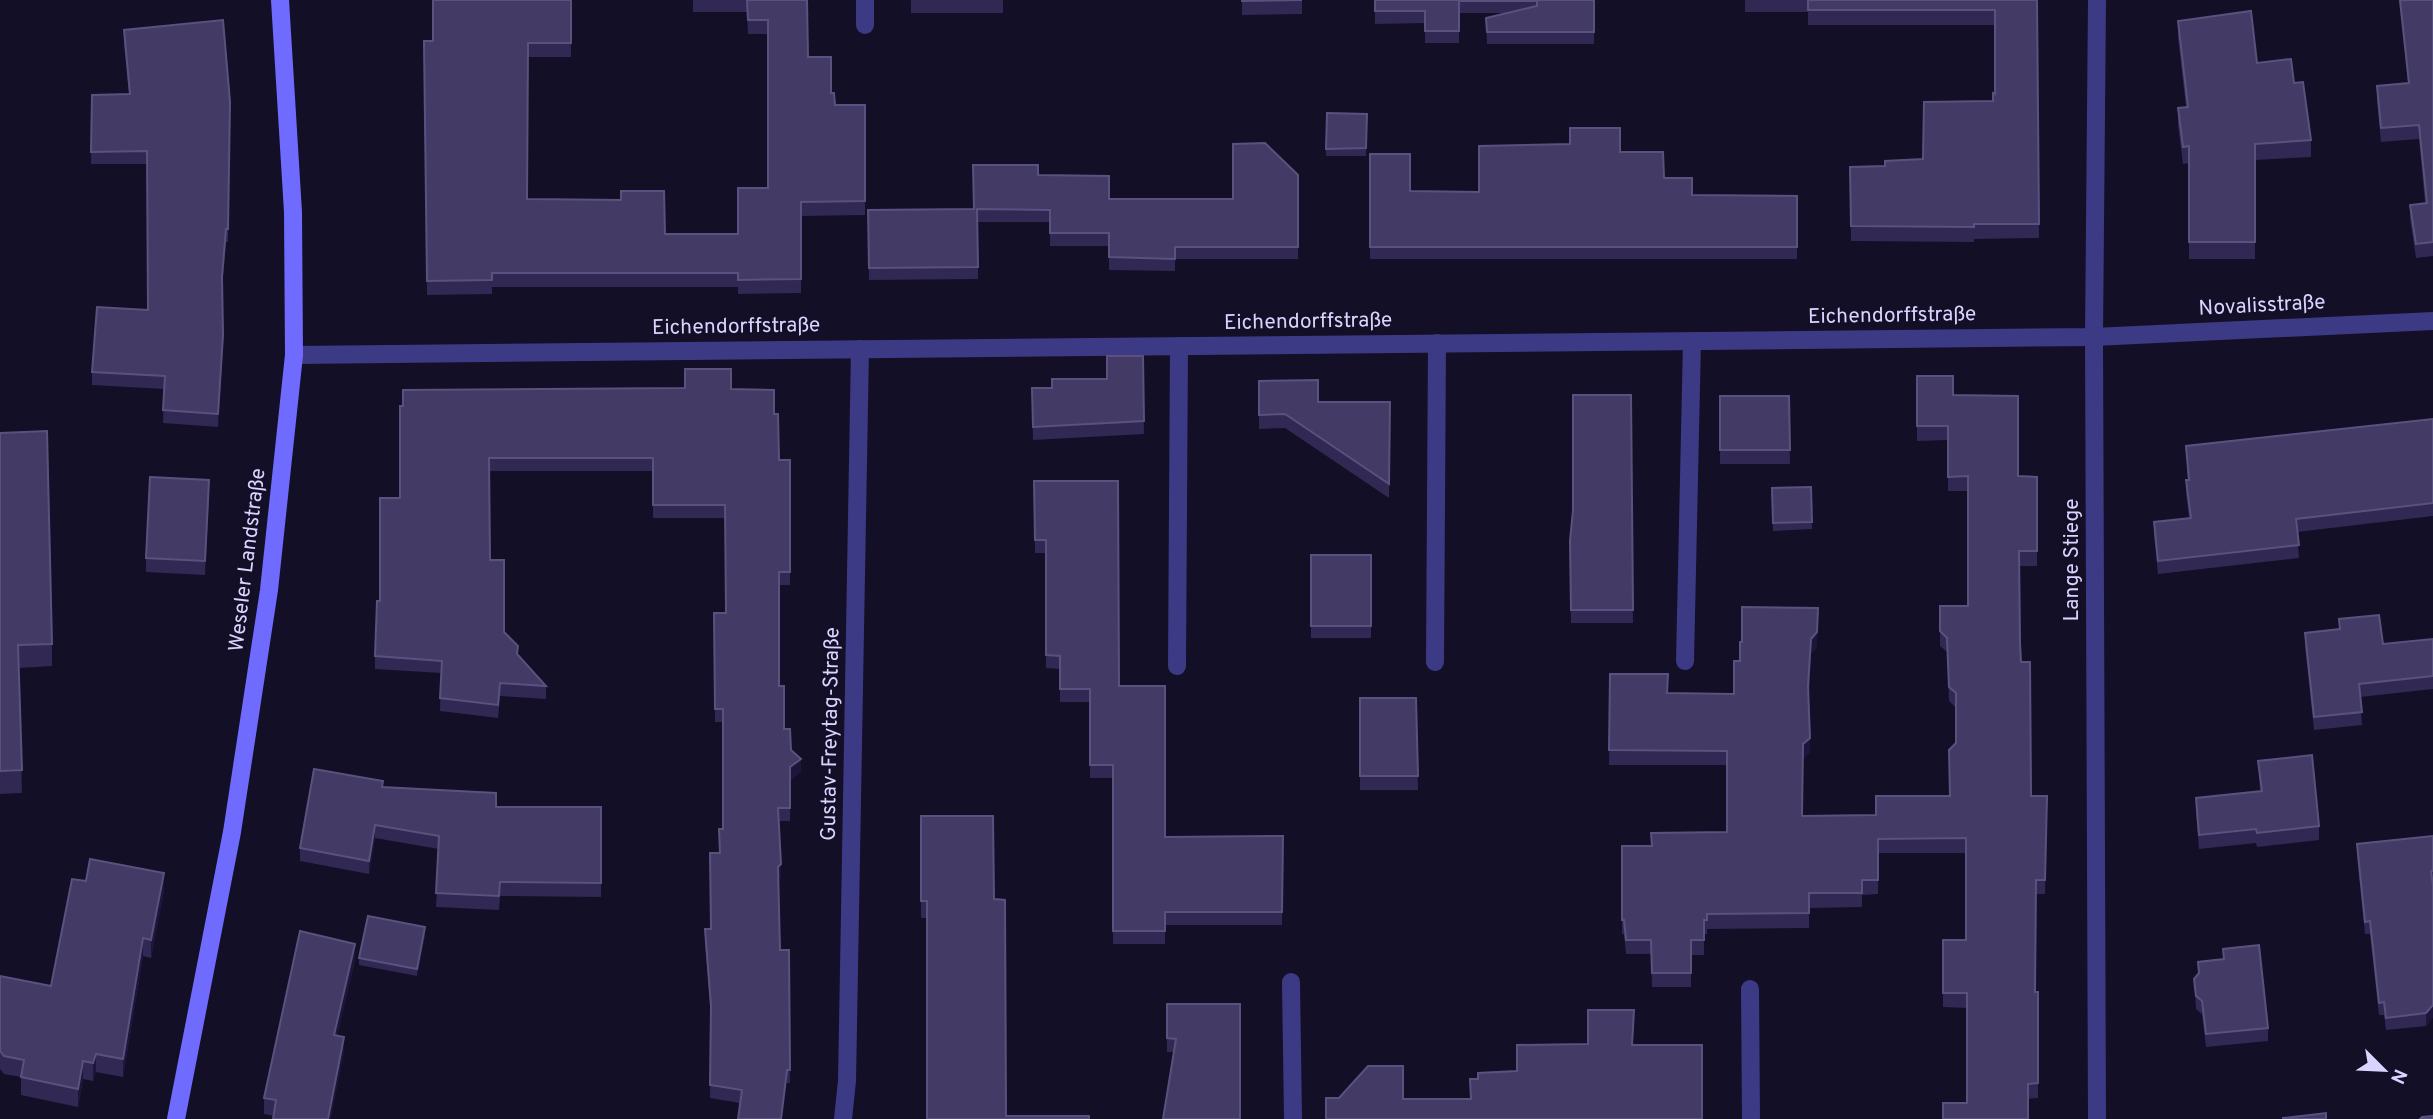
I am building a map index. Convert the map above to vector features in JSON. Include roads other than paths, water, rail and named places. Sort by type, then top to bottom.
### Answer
[{"type":"street","name":"Weseler Landstraße","points":[[176,1119],[234,819],[269,590],[294,355],[293,212],[280,0]]},
{"type":"street","points":[[865,0],[865,25]]},
{"type":"street","name":"Lange Stiege","points":[[2096,1119],[2094,337],[2097,0]]},
{"type":"street","name":"Novalisstraße","points":[[2094,337],[2433,321]]},
{"type":"street","name":"Eichendorffstraße","points":[[294,355],[2094,337]]},
{"type":"street","points":[[1685,661],[1692,341]]},
{"type":"street","points":[[1434,662],[1437,343]]},
{"type":"street","points":[[1177,666],[1179,346]]},
{"type":"street","name":"Gustav-Freytag-Straße","points":[[843,1119],[847,1080],[860,349]]},
{"type":"street","points":[[1292,982],[1293,1119]]},
{"type":"street","points":[[1750,989],[1751,1119]]}]
